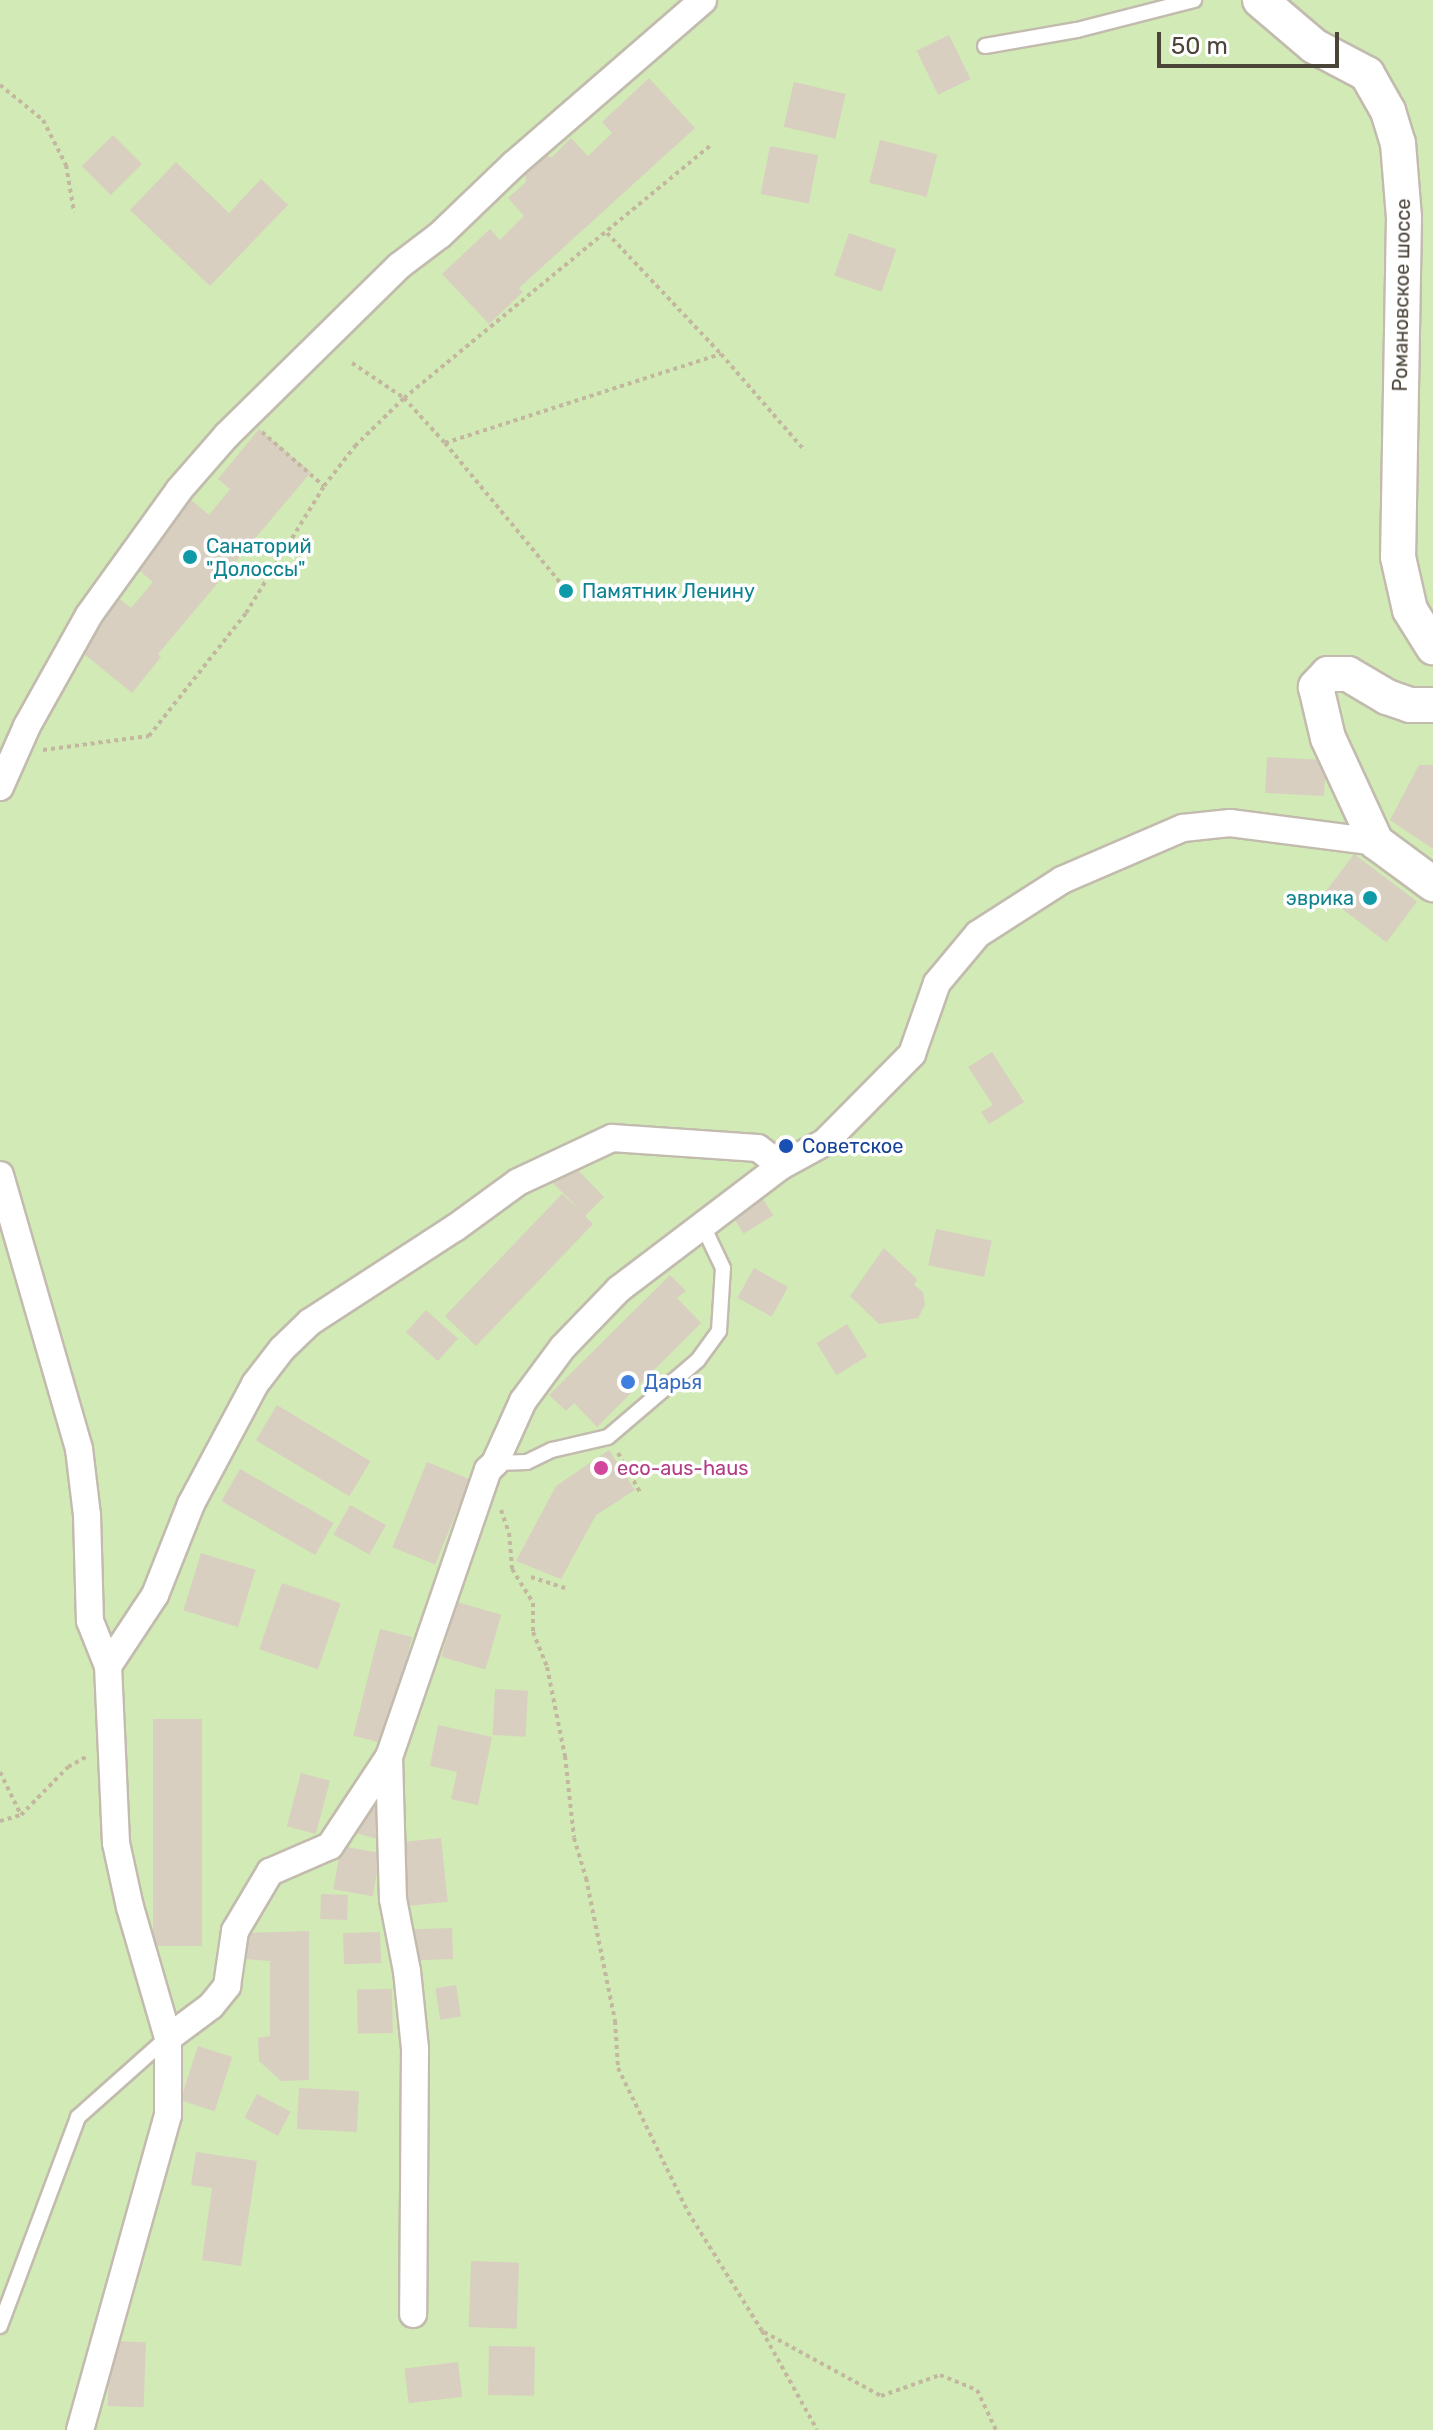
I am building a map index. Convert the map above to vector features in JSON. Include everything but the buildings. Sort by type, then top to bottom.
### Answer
[{"type":"street","points":[[0,787],[13,754],[89,615],[179,490],[246,418],[399,266],[440,235],[514,164],[703,0]]},
{"type":"street","name":"Романовское шоссе","points":[[1260,0],[1314,46],[1367,74],[1388,111],[1398,143],[1404,217],[1398,557],[1410,610],[1433,647]]},
{"type":"street","points":[[1433,705],[1410,705],[1387,697],[1348,674],[1328,674],[1316,687],[1328,738],[1376,842],[1433,884]]},
{"type":"street","points":[[168,2038],[211,2006],[227,1986],[235,1931],[270,1872],[330,1846],[389,1757],[491,1467],[523,1401],[563,1347],[619,1289],[781,1166],[825,1142],[912,1054],[937,983],[978,934],[1062,880],[1183,828],[1230,823],[1376,842]]},
{"type":"street","points":[[108,1666],[155,1595],[191,1504],[255,1384],[282,1349],[310,1322],[455,1228],[518,1182],[612,1138],[758,1148],[781,1166]]},
{"type":"street","points":[[0,1175],[79,1449],[87,1515],[90,1621],[108,1666],[116,1843],[130,1907],[168,2038],[168,2115],[80,2430]]},
{"type":"street","points":[[389,1757],[393,1899],[407,1971],[415,2049],[413,2314]]},
{"type":"lane","points":[[985,46],[1077,30],[1194,0]]},
{"type":"lane","points":[[491,1467],[527,1462],[552,1450],[608,1437],[698,1360],[719,1331],[723,1268],[703,1226]]},
{"type":"lane","points":[[0,2326],[78,2117],[168,2038]]},
{"type":"path","points":[[0,85],[43,120],[66,165],[74,212]]},
{"type":"path","points":[[13,754],[149,736],[246,613],[324,486],[355,446],[404,398],[712,144]]},
{"type":"path","points":[[607,233],[721,354],[805,451]]},
{"type":"path","points":[[445,443],[721,354]]},
{"type":"path","points":[[352,363],[404,398],[563,586]]},
{"type":"path","points":[[246,418],[324,486]]},
{"type":"path","points":[[608,1437],[640,1492]]},
{"type":"path","points":[[491,1467],[509,1533],[512,1569],[533,1603],[533,1632],[547,1667],[565,1756],[574,1838],[586,1878],[615,2021],[618,2068],[688,2212],[762,2331],[817,2430]]},
{"type":"path","points":[[531,1577],[565,1588]]},
{"type":"path","points":[[0,1821],[21,1815],[68,1767],[113,1742]]},
{"type":"path","points":[[0,1772],[21,1815]]},
{"type":"path","points":[[762,2331],[881,2396],[940,2375],[977,2390],[996,2430]]},
{"type":"green space","points":[[0,0],[1433,0],[1433,2430],[0,2430]]},
{"type":"place","name":"Санаторий \"Долоссы\"","points":[[190,557]]},
{"type":"place","name":"Памятник Ленину","points":[[566,591]]},
{"type":"place","name":"эврика","points":[[1370,898]]},
{"type":"place","name":"Советское","points":[[786,1146]]},
{"type":"place","name":"Дарья","points":[[628,1382]]},
{"type":"place","name":"eco-aus-haus","points":[[601,1468]]}]
